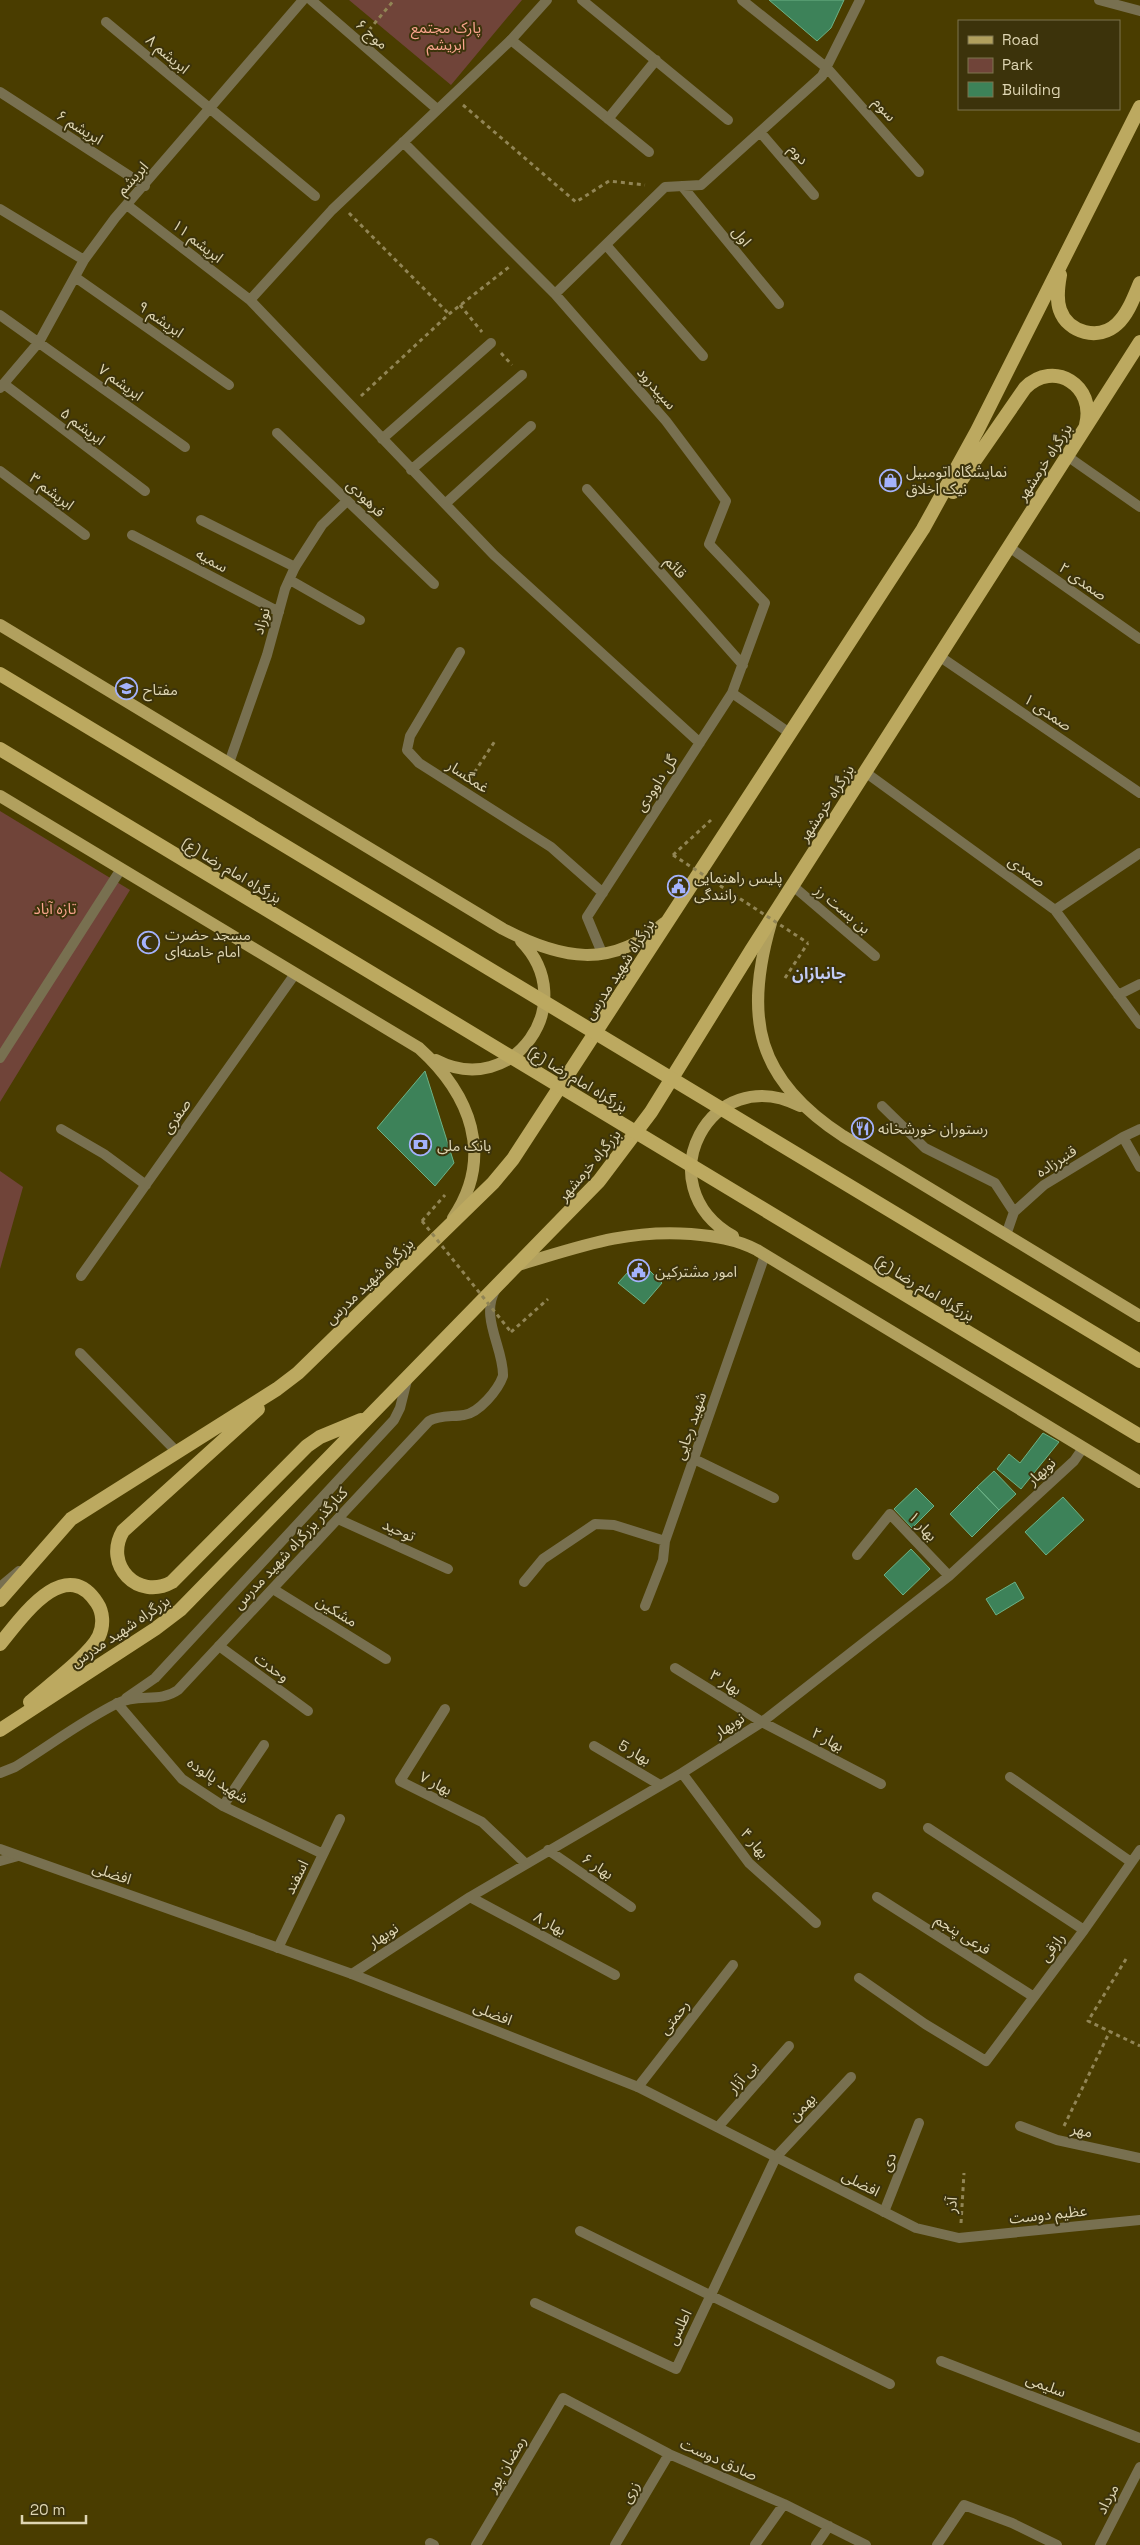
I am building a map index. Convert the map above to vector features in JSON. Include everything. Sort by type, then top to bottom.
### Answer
[{"type":"highway","points":[[891,580],[959,465],[1140,107]]},
{"type":"highway","points":[[1064,257],[1058,284],[1059,306],[1068,323],[1084,332],[1102,332],[1118,323],[1140,284]]},
{"type":"highway","name":"بزرگراه خرمشهر","points":[[518,1265],[586,1196],[628,1146],[1140,342]]},
{"type":"highway","points":[[680,904],[891,580],[1030,384],[1041,378],[1053,376],[1070,381],[1080,389],[1086,400],[1088,412],[1086,425],[1080,437]]},
{"type":"highway","points":[[0,674],[1140,1361]]},
{"type":"highway","name":"بزرگراه امام رضا (ع)","points":[[0,749],[1140,1436]]},
{"type":"highway","name":"بزرگراه شهید مدرس","points":[[0,1600],[71,1518],[277,1389],[298,1373],[493,1184],[514,1159],[680,904]]},
{"type":"highway","name":"بزرگراه شهید مدرس","points":[[0,1729],[155,1629],[180,1610],[409,1374],[518,1265]]},
{"type":"highway","points":[[298,1373],[123,1531],[116,1555],[123,1572],[132,1581],[143,1587],[155,1588],[172,1582],[307,1446],[320,1437],[368,1417]]},
{"type":"highway","points":[[0,1644],[42,1596],[58,1587],[70,1586],[82,1589],[92,1596],[101,1612],[101,1630],[96,1642],[0,1729]]},
{"type":"main road","points":[[0,625],[517,937],[529,950],[543,978],[544,1008],[533,1036],[516,1054],[501,1063],[483,1068],[453,1067],[422,1051],[0,796]]},
{"type":"main road","points":[[505,930],[535,946],[557,952],[580,955],[602,954],[626,947],[651,934],[669,918],[680,904]]},
{"type":"main road","points":[[776,911],[768,934],[764,958],[758,1005],[760,1032],[768,1057],[776,1073],[789,1090],[815,1115]]},
{"type":"main road","points":[[422,1051],[442,1070],[458,1093],[468,1114],[473,1143],[472,1166],[465,1194],[448,1224],[432,1243]]},
{"type":"main road","points":[[1140,1316],[843,1136],[799,1105],[782,1098],[752,1097],[734,1102],[706,1124],[696,1140],[690,1170],[696,1199],[714,1224],[1140,1482]]},
{"type":"main road","points":[[518,1265],[609,1238],[652,1232],[719,1237],[751,1247]]},
{"type":"street","name":"ابریشم","points":[[2,386],[39,342],[84,260],[127,205],[303,0]]},
{"type":"street","name":"موج ۶","points":[[311,0],[437,109]]},
{"type":"street","points":[[548,0],[512,40],[339,203],[250,300],[349,406],[494,555],[700,743]]},
{"type":"street","points":[[582,0],[728,120]]},
{"type":"street","name":"سوم","points":[[742,0],[826,68],[919,172]]},
{"type":"street","points":[[555,294],[665,187],[701,185],[822,76],[860,0]]},
{"type":"street","points":[[1099,0],[1140,11]]},
{"type":"street","name":"ابریشم ۸","points":[[106,22],[315,196]]},
{"type":"street","points":[[512,40],[648,152]]},
{"type":"street","points":[[608,119],[656,60]]},
{"type":"street","name":"ابریشم ۶","points":[[0,92],[145,186]]},
{"type":"street","name":"دوم","points":[[760,132],[814,195]]},
{"type":"street","name":"سپیدرود","points":[[403,142],[555,294],[666,421],[726,502],[709,544],[765,603],[732,693]]},
{"type":"street","name":"اول","points":[[682,186],[779,304]]},
{"type":"street","name":"ابریشم ۱۱","points":[[127,205],[250,300]]},
{"type":"street","points":[[0,209],[84,260]]},
{"type":"street","points":[[606,245],[703,356]]},
{"type":"street","name":"ابریشم ۹","points":[[75,277],[229,385]]},
{"type":"street","name":"ابریشم ۷","points":[[0,315],[185,447]]},
{"type":"street","points":[[382,439],[492,343]]},
{"type":"street","points":[[411,470],[522,375]]},
{"type":"street","name":"ابریشم ۵","points":[[2,386],[145,491]]},
{"type":"street","points":[[445,504],[531,426]]},
{"type":"street","name":"فرهودی","points":[[277,433],[434,584]]},
{"type":"street","points":[[1067,456],[1140,507]]},
{"type":"street","name":"ابریشم ۳","points":[[0,471],[85,535]]},
{"type":"street","name":"قائم","points":[[587,489],[742,665]]},
{"type":"street","name":"نوزاد","points":[[229,763],[295,567],[322,525],[348,501]]},
{"type":"street","points":[[201,520],[295,567]]},
{"type":"street","name":"سمیه","points":[[132,534],[279,612]]},
{"type":"street","name":"صمدی ۲","points":[[1009,547],[1140,639]]},
{"type":"street","points":[[290,580],[360,620]]},
{"type":"street","name":"غمگسار","points":[[460,652],[410,736],[407,750],[419,763],[551,847],[603,893]]},
{"type":"street","name":"صمدی ۱","points":[[939,656],[1140,793]]},
{"type":"street","points":[[732,693],[791,734]]},
{"type":"street","name":"گل داوودی","points":[[602,954],[587,917],[732,693]]},
{"type":"street","name":"صمدی","points":[[865,772],[1055,910],[1140,1024]]},
{"type":"street","points":[[1055,910],[1140,853]]},
{"type":"street","points":[[0,1058],[121,869]]},
{"type":"street","name":"بن بست رز","points":[[792,886],[875,956]]},
{"type":"street","name":"صفری","points":[[81,1276],[295,974]]},
{"type":"street","points":[[1118,995],[1140,984]]},
{"type":"street","points":[[882,1106],[925,1148],[995,1183],[1014,1212]]},
{"type":"street","points":[[61,1129],[104,1154],[146,1185]]},
{"type":"street","name":"قنبرزاده","points":[[1006,1235],[1014,1212],[1044,1185],[1123,1137],[1140,1129]]},
{"type":"street","points":[[1123,1137],[1140,1167]]},
{"type":"street","name":"شهید رجایی","points":[[645,1606],[663,1560],[665,1541],[765,1255]]},
{"type":"street","name":"کنارگذر بزرگراه شهید مدرس","points":[[0,1773],[15,1766],[117,1703],[172,1695],[429,1421],[471,1413],[501,1382],[504,1372],[490,1308],[494,1293],[502,1281]]},
{"type":"street","points":[[80,1353],[177,1452]]},
{"type":"street","points":[[117,1703],[155,1678],[394,1420],[400,1408],[409,1374]]},
{"type":"street","name":"نوبهار","points":[[352,1974],[525,1863],[682,1773],[762,1722],[949,1576],[1074,1461],[1083,1448]]},
{"type":"street","points":[[694,1459],[774,1498]]},
{"type":"street","name":"بهار ۱","points":[[857,1555],[890,1514],[949,1576]]},
{"type":"street","name":"توحید","points":[[338,1519],[448,1569]]},
{"type":"street","points":[[524,1582],[543,1559],[595,1524],[614,1525],[665,1541]]},
{"type":"street","points":[[0,1587],[41,1553]]},
{"type":"street","name":"مشکین","points":[[273,1588],[386,1658]]},
{"type":"street","name":"وحدت","points":[[219,1646],[308,1711]]},
{"type":"street","name":"بهار ۳","points":[[675,1668],[762,1722]]},
{"type":"street","name":"شهید پالوده","points":[[117,1703],[182,1779],[223,1806],[323,1854]]},
{"type":"street","name":"بهار ۷","points":[[445,1709],[400,1781],[482,1822],[525,1863]]},
{"type":"street","name":"بهار ۲","points":[[762,1722],[881,1784]]},
{"type":"street","points":[[223,1806],[264,1745]]},
{"type":"street","name":"بهار 5","points":[[594,1746],[660,1785]]},
{"type":"street","points":[[0,1778],[15,1766]]},
{"type":"street","name":"بهار ۴","points":[[682,1773],[750,1863],[816,1924]]},
{"type":"street","points":[[1010,1777],[1130,1862]]},
{"type":"street","name":"اسفند","points":[[278,1948],[340,1819]]},
{"type":"street","points":[[928,1828],[1084,1930]]},
{"type":"street","name":"افضلی","points":[[0,1849],[352,1974],[638,2087],[916,2228],[959,2238]]},
{"type":"street","name":"بهار ۶","points":[[548,1850],[631,1907]]},
{"type":"street","name":"رازقی","points":[[860,1978],[925,2024],[986,2061],[1084,1930],[1140,1850]]},
{"type":"street","points":[[0,1861],[18,1856]]},
{"type":"street","name":"بهار ۸","points":[[470,1897],[616,1975]]},
{"type":"street","name":"فرعی پنجم","points":[[877,1897],[1034,1996]]},
{"type":"street","name":"رحمتی","points":[[638,2087],[733,1965]]},
{"type":"street","name":"بی آزار","points":[[718,2127],[789,2046]]},
{"type":"street","name":"بهمن","points":[[776,2157],[850,2077]]},
{"type":"street","name":"دی","points":[[884,2212],[919,2123]]},
{"type":"street","name":"مهر","points":[[1020,2126],[1057,2140],[1140,2158]]},
{"type":"street","name":"اطلس","points":[[535,2303],[676,2369],[776,2157]]},
{"type":"street","name":"عظیم دوست","points":[[959,2238],[1140,2220]]},
{"type":"street","points":[[580,2232],[890,2384]]},
{"type":"street","name":"سلیمی","points":[[941,2361],[1140,2438]]},
{"type":"street","name":"صادق دوست","points":[[563,2398],[670,2454],[784,2504],[866,2545]]},
{"type":"street","name":"رمضان پور","points":[[476,2545],[563,2398]]},
{"type":"street","name":"زری","points":[[615,2545],[670,2454]]},
{"type":"street","name":"مرداد","points":[[1100,2545],[1140,2467]]},
{"type":"street","points":[[755,2545],[784,2504]]},
{"type":"street","points":[[937,2545],[964,2505],[1012,2523],[1057,2545]]},
{"type":"street","points":[[816,2545],[829,2526]]},
{"type":"path","points":[[359,42],[394,0]]},
{"type":"path","points":[[452,95],[576,202],[609,181],[665,187]]},
{"type":"path","points":[[339,203],[449,314]]},
{"type":"path","points":[[349,406],[449,314],[520,258]]},
{"type":"path","points":[[463,790],[495,741]]},
{"type":"path","points":[[717,815],[673,855],[808,942],[785,978]]},
{"type":"path","points":[[451,1188],[422,1221],[511,1332],[548,1299]]},
{"type":"path","points":[[1126,1959],[1088,2021],[1140,2046]]},
{"type":"path","points":[[1057,2140],[1110,2031]]},
{"type":"path","name":"آذر","points":[[959,2238],[964,2173]]},
{"type":"green space","name":"پارک مجتمع ابریشم","points":[[349,0],[522,0],[451,85]]},
{"type":"green space","name":"تازه آباد","points":[[0,811],[130,890],[0,1102]]},
{"type":"green space","points":[[0,1171],[23,1187],[0,1269]]},
{"type":"building","points":[[769,0],[844,0],[831,28],[817,41]]},
{"type":"building","name":"بانک ملی","points":[[425,1071],[454,1163],[435,1186],[377,1128]]},
{"type":"building","name":"امور مشترکین","points":[[639,1260],[662,1283],[644,1304],[618,1283]]},
{"type":"building","points":[[1043,1433],[1059,1442],[1021,1489],[997,1469],[1009,1454],[1020,1463]]},
{"type":"building","points":[[994,1471],[1016,1494],[999,1510],[977,1487]]},
{"type":"building","points":[[977,1487],[999,1510],[972,1537],[950,1514]]},
{"type":"building","points":[[916,1488],[934,1506],[912,1528],[894,1509]]},
{"type":"building","points":[[1063,1497],[1084,1520],[1046,1555],[1025,1532]]},
{"type":"building","points":[[911,1549],[930,1569],[903,1595],[884,1575]]},
{"type":"building","points":[[1015,1582],[1024,1598],[996,1615],[986,1599]]},
{"type":"place","name":"نمایشگاه اتومبیل نیک اخلاق","points":[[890,480]]},
{"type":"place","name":"مفتاح","points":[[127,689]]},
{"type":"place","name":"پلیس راهنمایی رانندگی","points":[[678,886]]},
{"type":"place","name":"مسجد حضرت امام خامنه‌ای","points":[[149,943]]},
{"type":"place","name":"رستوران خورشخانه","points":[[862,1128]]},
{"type":"place","name":"بانک ملی","points":[[421,1145]]},
{"type":"place","name":"امور مشترکین","points":[[639,1271]]},
{"type":"district","name":"جانبازان","points":[[819,973]]}]
